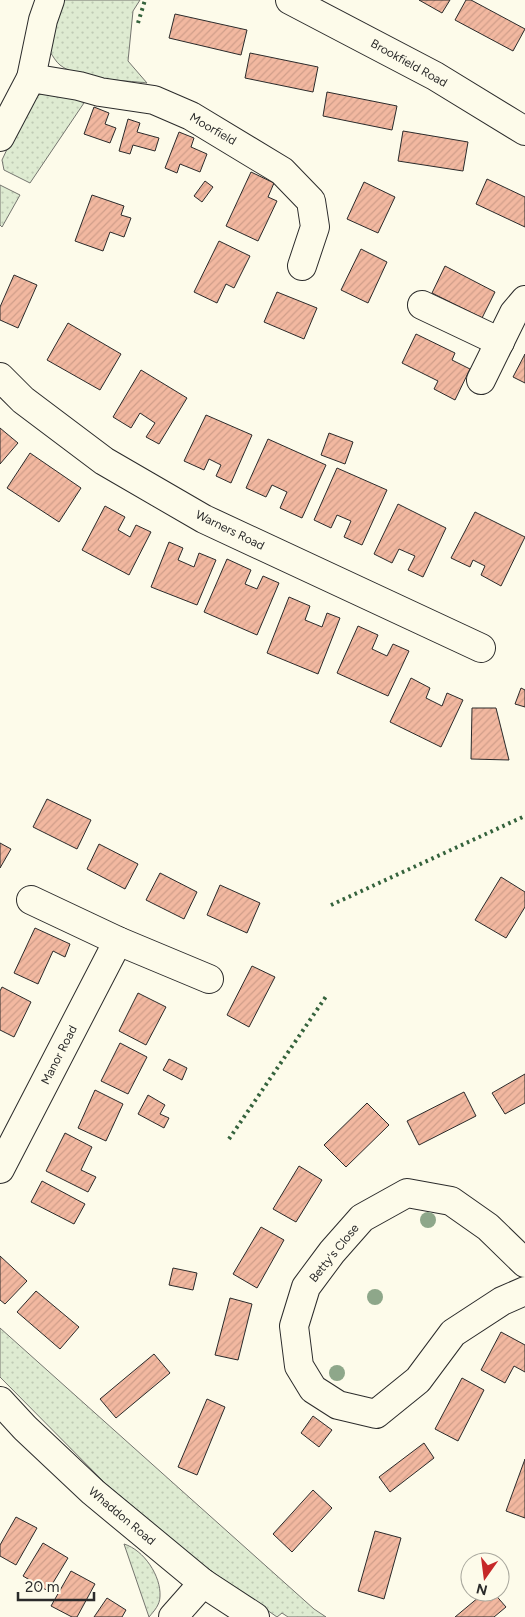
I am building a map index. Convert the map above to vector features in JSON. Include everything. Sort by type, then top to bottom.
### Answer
[{"type":"street","points":[[0,137],[32,78],[43,20],[50,0]]},
{"type":"street","name":"Brookfield Road","points":[[290,0],[434,76],[525,131]]},
{"type":"street","name":"Moorfield","points":[[32,78],[79,86],[100,92],[154,100],[191,116],[282,171],[311,201],[315,227],[302,266]]},
{"type":"street","points":[[481,380],[514,313],[525,300]]},
{"type":"street","points":[[422,305],[500,342]]},
{"type":"street","name":"Warners Road","points":[[0,377],[23,400],[104,461],[196,514],[481,648]]},
{"type":"street","points":[[31,900],[118,941],[209,979]]},
{"type":"street","name":"Manor Road","points":[[0,1169],[118,941]]},
{"type":"street","name":"Betty's Close","points":[[525,1263],[488,1228],[451,1201],[407,1193],[362,1218],[332,1252],[306,1288],[294,1326],[299,1366],[313,1389],[338,1405],[376,1414],[418,1380],[453,1333],[502,1301],[525,1291]]},
{"type":"street","name":"Whaddon Road","points":[[0,1401],[25,1428],[93,1492],[203,1583],[255,1617]]},
{"type":"street","points":[[173,1617],[203,1583]]},
{"type":"green space","points":[[58,0],[140,0],[133,11],[128,61],[147,83],[78,74],[59,64],[50,52]]},
{"type":"green space","points":[[48,90],[88,97],[30,183],[4,170],[2,160],[30,100]]},
{"type":"green space","points":[[0,185],[20,195],[2,227],[0,225]]},
{"type":"green space","points":[[0,1328],[314,1609],[326,1617],[288,1617],[282,1613],[277,1617],[204,1566],[106,1484],[0,1377]]},
{"type":"green space","points":[[124,1544],[131,1547],[144,1558],[158,1580],[160,1599],[149,1617]]},
{"type":"building","points":[[419,0],[450,0],[442,13]]},
{"type":"building","points":[[466,0],[471,0],[525,29],[513,51],[455,20]]},
{"type":"building","points":[[175,14],[247,30],[241,55],[169,38]]},
{"type":"building","points":[[250,53],[318,67],[313,92],[245,78]]},
{"type":"building","points":[[327,92],[397,106],[392,130],[323,116]]},
{"type":"building","points":[[94,107],[109,113],[105,124],[116,128],[110,143],[84,134]]},
{"type":"building","points":[[128,119],[140,123],[137,132],[159,138],[155,151],[133,145],[130,154],[119,151]]},
{"type":"building","points":[[403,131],[468,142],[463,171],[398,161]]},
{"type":"building","points":[[179,132],[194,138],[191,147],[207,154],[200,172],[180,164],[177,173],[165,168]]},
{"type":"building","points":[[251,172],[274,183],[268,197],[277,201],[258,241],[226,226]]},
{"type":"building","points":[[487,179],[525,197],[525,227],[476,204]]},
{"type":"building","points":[[205,181],[213,187],[202,202],[194,196]]},
{"type":"building","points":[[364,182],[395,197],[378,233],[347,219]]},
{"type":"building","points":[[92,195],[124,206],[121,215],[131,218],[124,237],[110,232],[103,251],[75,241]]},
{"type":"building","points":[[219,241],[250,256],[234,288],[226,284],[217,303],[194,292]]},
{"type":"building","points":[[361,249],[387,262],[368,303],[341,290]]},
{"type":"building","points":[[445,266],[495,292],[482,318],[432,293]]},
{"type":"building","points":[[14,275],[37,285],[18,328],[0,320],[0,307]]},
{"type":"building","points":[[277,292],[317,308],[304,339],[264,322]]},
{"type":"building","points":[[68,323],[121,354],[100,390],[47,360]]},
{"type":"building","points":[[416,334],[455,353],[452,360],[470,369],[455,400],[434,389],[438,381],[402,363]]},
{"type":"building","points":[[525,354],[525,383],[513,377]]},
{"type":"building","points":[[141,370],[187,398],[159,444],[146,437],[155,423],[140,413],[131,428],[113,417]]},
{"type":"building","points":[[206,415],[252,435],[231,483],[216,476],[221,465],[209,459],[204,470],[184,461]]},
{"type":"building","points":[[0,428],[18,443],[0,464]]},
{"type":"building","points":[[329,433],[353,442],[345,464],[321,455]]},
{"type":"building","points":[[268,439],[326,465],[302,518],[280,508],[287,492],[272,485],[266,497],[246,488]]},
{"type":"building","points":[[30,453],[81,488],[59,522],[7,488]]},
{"type":"building","points":[[337,468],[387,490],[362,545],[344,537],[351,521],[337,515],[331,528],[314,520]]},
{"type":"building","points":[[398,504],[446,528],[423,577],[408,570],[415,556],[399,549],[392,563],[374,554]]},
{"type":"building","points":[[105,506],[125,517],[118,530],[130,537],[136,525],[151,532],[129,575],[82,550]]},
{"type":"building","points":[[475,512],[525,537],[501,586],[481,575],[485,566],[473,560],[470,567],[451,558]]},
{"type":"building","points":[[169,542],[183,548],[178,560],[194,567],[199,553],[216,560],[197,605],[151,587]]},
{"type":"building","points":[[227,559],[251,570],[245,584],[257,589],[263,576],[279,583],[257,635],[204,612]]},
{"type":"building","points":[[289,597],[310,606],[305,620],[322,627],[327,613],[340,618],[318,674],[267,653]]},
{"type":"building","points":[[358,626],[378,635],[372,649],[387,656],[393,644],[409,651],[388,696],[337,673]]},
{"type":"building","points":[[411,678],[430,688],[426,698],[442,706],[447,693],[463,700],[441,747],[390,722]]},
{"type":"building","points":[[521,688],[525,690],[525,707],[515,704]]},
{"type":"building","points":[[472,708],[496,708],[509,760],[471,759]]},
{"type":"building","points":[[47,799],[91,820],[77,849],[33,827]]},
{"type":"building","points":[[0,843],[11,849],[0,868]]},
{"type":"building","points":[[99,844],[138,864],[125,889],[87,869]]},
{"type":"building","points":[[160,873],[197,892],[184,919],[146,900]]},
{"type":"building","points":[[501,877],[525,892],[525,907],[506,938],[475,920]]},
{"type":"building","points":[[220,885],[260,903],[247,933],[207,915]]},
{"type":"building","points":[[35,928],[70,944],[65,957],[53,951],[38,984],[14,973]]},
{"type":"building","points":[[252,966],[275,977],[249,1027],[227,1015]]},
{"type":"building","points":[[2,987],[31,1002],[14,1037],[0,1030],[0,991]]},
{"type":"building","points":[[138,993],[166,1007],[146,1045],[119,1031]]},
{"type":"building","points":[[120,1043],[147,1057],[128,1094],[101,1081]]},
{"type":"building","points":[[169,1059],[187,1068],[182,1080],[163,1070]]},
{"type":"building","points":[[525,1074],[525,1103],[505,1114],[492,1093]]},
{"type":"building","points":[[95,1090],[123,1104],[106,1141],[78,1128]]},
{"type":"building","points":[[464,1092],[476,1116],[419,1145],[407,1121]]},
{"type":"building","points":[[148,1095],[165,1105],[160,1114],[169,1118],[164,1128],[138,1114]]},
{"type":"building","points":[[367,1103],[389,1125],[346,1167],[324,1145]]},
{"type":"building","points":[[65,1133],[92,1147],[81,1170],[96,1177],[88,1192],[46,1171]]},
{"type":"building","points":[[299,1166],[322,1180],[296,1222],[273,1209]]},
{"type":"building","points":[[42,1181],[85,1204],[74,1224],[31,1202]]},
{"type":"building","points":[[261,1227],[284,1240],[257,1288],[233,1274]]},
{"type":"building","points":[[0,1256],[27,1281],[5,1304],[0,1300]]},
{"type":"building","points":[[173,1268],[197,1273],[193,1290],[169,1285]]},
{"type":"building","points":[[36,1291],[79,1327],[60,1349],[17,1312]]},
{"type":"building","points":[[230,1298],[252,1304],[238,1360],[215,1355]]},
{"type":"building","points":[[501,1332],[525,1345],[525,1372],[514,1366],[505,1383],[481,1370]]},
{"type":"building","points":[[154,1354],[170,1373],[116,1418],[100,1399]]},
{"type":"building","points":[[462,1378],[484,1390],[458,1441],[435,1429]]},
{"type":"building","points":[[207,1399],[225,1407],[197,1475],[178,1467]]},
{"type":"building","points":[[313,1416],[332,1430],[319,1447],[301,1433]]},
{"type":"building","points":[[424,1443],[434,1458],[390,1492],[379,1477]]},
{"type":"building","points":[[525,1459],[525,1518],[506,1511]]},
{"type":"building","points":[[313,1490],[332,1508],[292,1552],[273,1534]]},
{"type":"building","points":[[16,1517],[37,1528],[16,1565],[0,1556],[0,1545]]},
{"type":"building","points":[[375,1531],[401,1538],[384,1599],[358,1591]]},
{"type":"building","points":[[43,1543],[68,1558],[48,1591],[23,1576]]},
{"type":"building","points":[[71,1571],[95,1584],[77,1617],[72,1617],[51,1606]]},
{"type":"building","points":[[107,1598],[126,1610],[122,1617],[94,1617]]},
{"type":"building","points":[[473,1602],[502,1602],[506,1607],[494,1617],[455,1617]]},
{"type":"hedge","points":[[138,23],[145,0]]},
{"type":"hedge","points":[[331,905],[525,816]]},
{"type":"hedge","points":[[229,1139],[327,995]]}]
